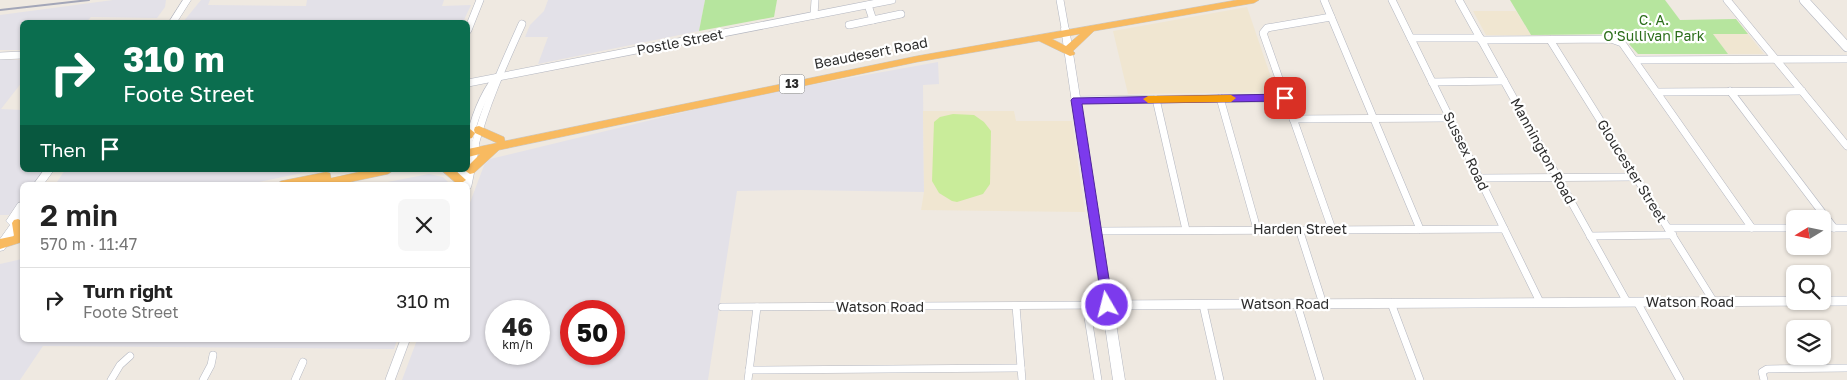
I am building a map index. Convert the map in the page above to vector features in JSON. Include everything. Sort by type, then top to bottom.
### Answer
[{"type":"highway","name":"Beaudesert Road","points":[[500,143],[842,69],[1066,31],[1221,0]]},
{"type":"highway","name":"Beaudesert Road","points":[[470,148],[917,59],[1039,38],[1066,31],[1091,29],[1254,0]]},
{"type":"highway","points":[[1039,38],[1069,51],[1091,29]]},
{"type":"highway","points":[[470,171],[500,143],[487,135],[472,132]]},
{"type":"highway","points":[[295,182],[343,172]]},
{"type":"highway","points":[[330,182],[378,172]]},
{"type":"highway","points":[[451,172],[464,178]]},
{"type":"highway","points":[[20,220],[18,233],[20,235]]},
{"type":"highway","points":[[1,244],[20,238]]},
{"type":"highway","points":[[1,244],[20,246]]},
{"type":"main road","points":[[168,20],[186,2]]},
{"type":"main road","points":[[174,20],[186,2]]},
{"type":"main road","points":[[1066,31],[1119,380]]},
{"type":"main road","points":[[1,244],[20,210]]},
{"type":"main road","points":[[1,244],[20,220]]},
{"type":"street","points":[[470,25],[480,0]]},
{"type":"street","points":[[814,15],[815,0]]},
{"type":"street","name":"Postle Street","points":[[470,83],[888,0]]},
{"type":"street","points":[[1060,0],[1066,31]]},
{"type":"street","points":[[1324,0],[1420,229]]},
{"type":"street","name":"Sussex Road","points":[[1392,0],[1540,302]]},
{"type":"street","name":"Mannington Road","points":[[1459,0],[1590,236],[1680,380]]},
{"type":"street","points":[[1727,0],[1847,146]]},
{"type":"street","points":[[1804,0],[1847,47]]},
{"type":"street","points":[[868,5],[873,20]]},
{"type":"street","points":[[849,25],[901,14]]},
{"type":"street","points":[[1331,17],[1264,29],[1263,33],[1332,230]]},
{"type":"street","points":[[470,148],[472,132],[495,87],[497,78],[522,24]]},
{"type":"street","points":[[1838,37],[1847,37]]},
{"type":"street","points":[[1411,38],[1617,40],[1635,60],[1752,228]]},
{"type":"street","name":"Gloucester Street","points":[[1550,40],[1714,302]]},
{"type":"street","points":[[0,56],[20,55]]},
{"type":"street","points":[[1635,60],[1847,59]]},
{"type":"street","points":[[1432,82],[1504,81]]},
{"type":"street","points":[[1730,91],[1834,228],[1847,228]]},
{"type":"street","points":[[1657,92],[1802,91]]},
{"type":"street","points":[[1220,98],[1257,229]]},
{"type":"street","points":[[1076,100],[1285,98]]},
{"type":"street","points":[[1156,99],[1186,230]]},
{"type":"street","points":[[1293,120],[1450,118]]},
{"type":"street","points":[[1479,178],[1636,176]]},
{"type":"street","points":[[1590,236],[1786,228]]},
{"type":"street","name":"Harden Street","points":[[1096,231],[1504,229]]},
{"type":"street","points":[[1299,230],[1323,304]]},
{"type":"street","name":"Watson Road","points":[[722,307],[1847,301]]},
{"type":"street","points":[[1391,303],[1420,380]]},
{"type":"street","points":[[1297,304],[1320,380]]},
{"type":"street","points":[[1086,305],[1098,380]]},
{"type":"street","points":[[1202,305],[1220,380]]},
{"type":"street","points":[[1016,306],[1022,380]]},
{"type":"street","points":[[748,380],[757,307]]},
{"type":"street","points":[[390,380],[404,342]]},
{"type":"street","points":[[203,380],[211,365],[213,355]]},
{"type":"street","points":[[111,380],[120,365],[130,356]]},
{"type":"street","points":[[295,380],[303,362]]},
{"type":"street","points":[[749,370],[1020,368]]},
{"type":"street","points":[[1763,376],[1767,369],[1847,368]]},
{"type":"shaded area","points":[[113,0],[166,0],[165,7],[157,18],[91,17],[88,20],[20,20],[20,50],[0,50],[0,15]]},
{"type":"shaded area","points":[[201,0],[210,0],[208,5],[306,6],[307,0],[444,0],[442,6],[471,5],[464,20],[185,20]]},
{"type":"shaded area","points":[[548,0],[705,0],[699,31],[538,64],[548,37],[525,37],[530,25],[544,11]]},
{"type":"shaded area","points":[[1247,7],[1276,92],[1128,94],[1113,31]]},
{"type":"shaded area","points":[[1473,11],[1516,11],[1531,35],[1486,35]]},
{"type":"shaded area","points":[[1713,34],[1748,34],[1764,54],[1728,54]]},
{"type":"shaded area","points":[[0,60],[20,60],[20,85],[1,109],[20,110],[20,172],[43,172],[35,182],[20,182],[20,201],[9,215],[0,215]]},
{"type":"shaded area","points":[[938,62],[939,84],[923,85],[924,192],[737,191],[708,380],[402,380],[416,342],[470,342],[470,203],[486,160],[750,96]]},
{"type":"shaded area","points":[[923,111],[1014,111],[1016,121],[1072,121],[1085,212],[921,210],[924,192]]},
{"type":"shaded area","points":[[64,172],[307,172],[259,182],[57,182]]},
{"type":"shaded area","points":[[429,174],[443,177],[448,182],[388,182]]},
{"type":"shaded area","points":[[20,259],[20,342],[396,342],[394,349],[43,346],[20,380],[0,380],[0,264]]},
{"type":"green space","points":[[705,0],[777,0],[774,17],[699,31]]},
{"type":"green space","name":"C. A. O'Sullivan Park","points":[[1510,0],[1665,0],[1680,20],[1736,19],[1748,34],[1713,34],[1728,54],[1638,54],[1629,44],[1632,41],[1619,34],[1531,35]]},
{"type":"green space","points":[[953,114],[974,115],[984,122],[991,131],[990,184],[983,194],[957,202],[939,193],[932,181],[934,122],[940,117]]},
{"type":"railway","points":[[0,10],[89,0]]},
{"type":"slow traffic","points":[[1148,99],[1231,98]]},
{"type":"route","points":[[1107,305],[1076,100],[1285,98]]}]
